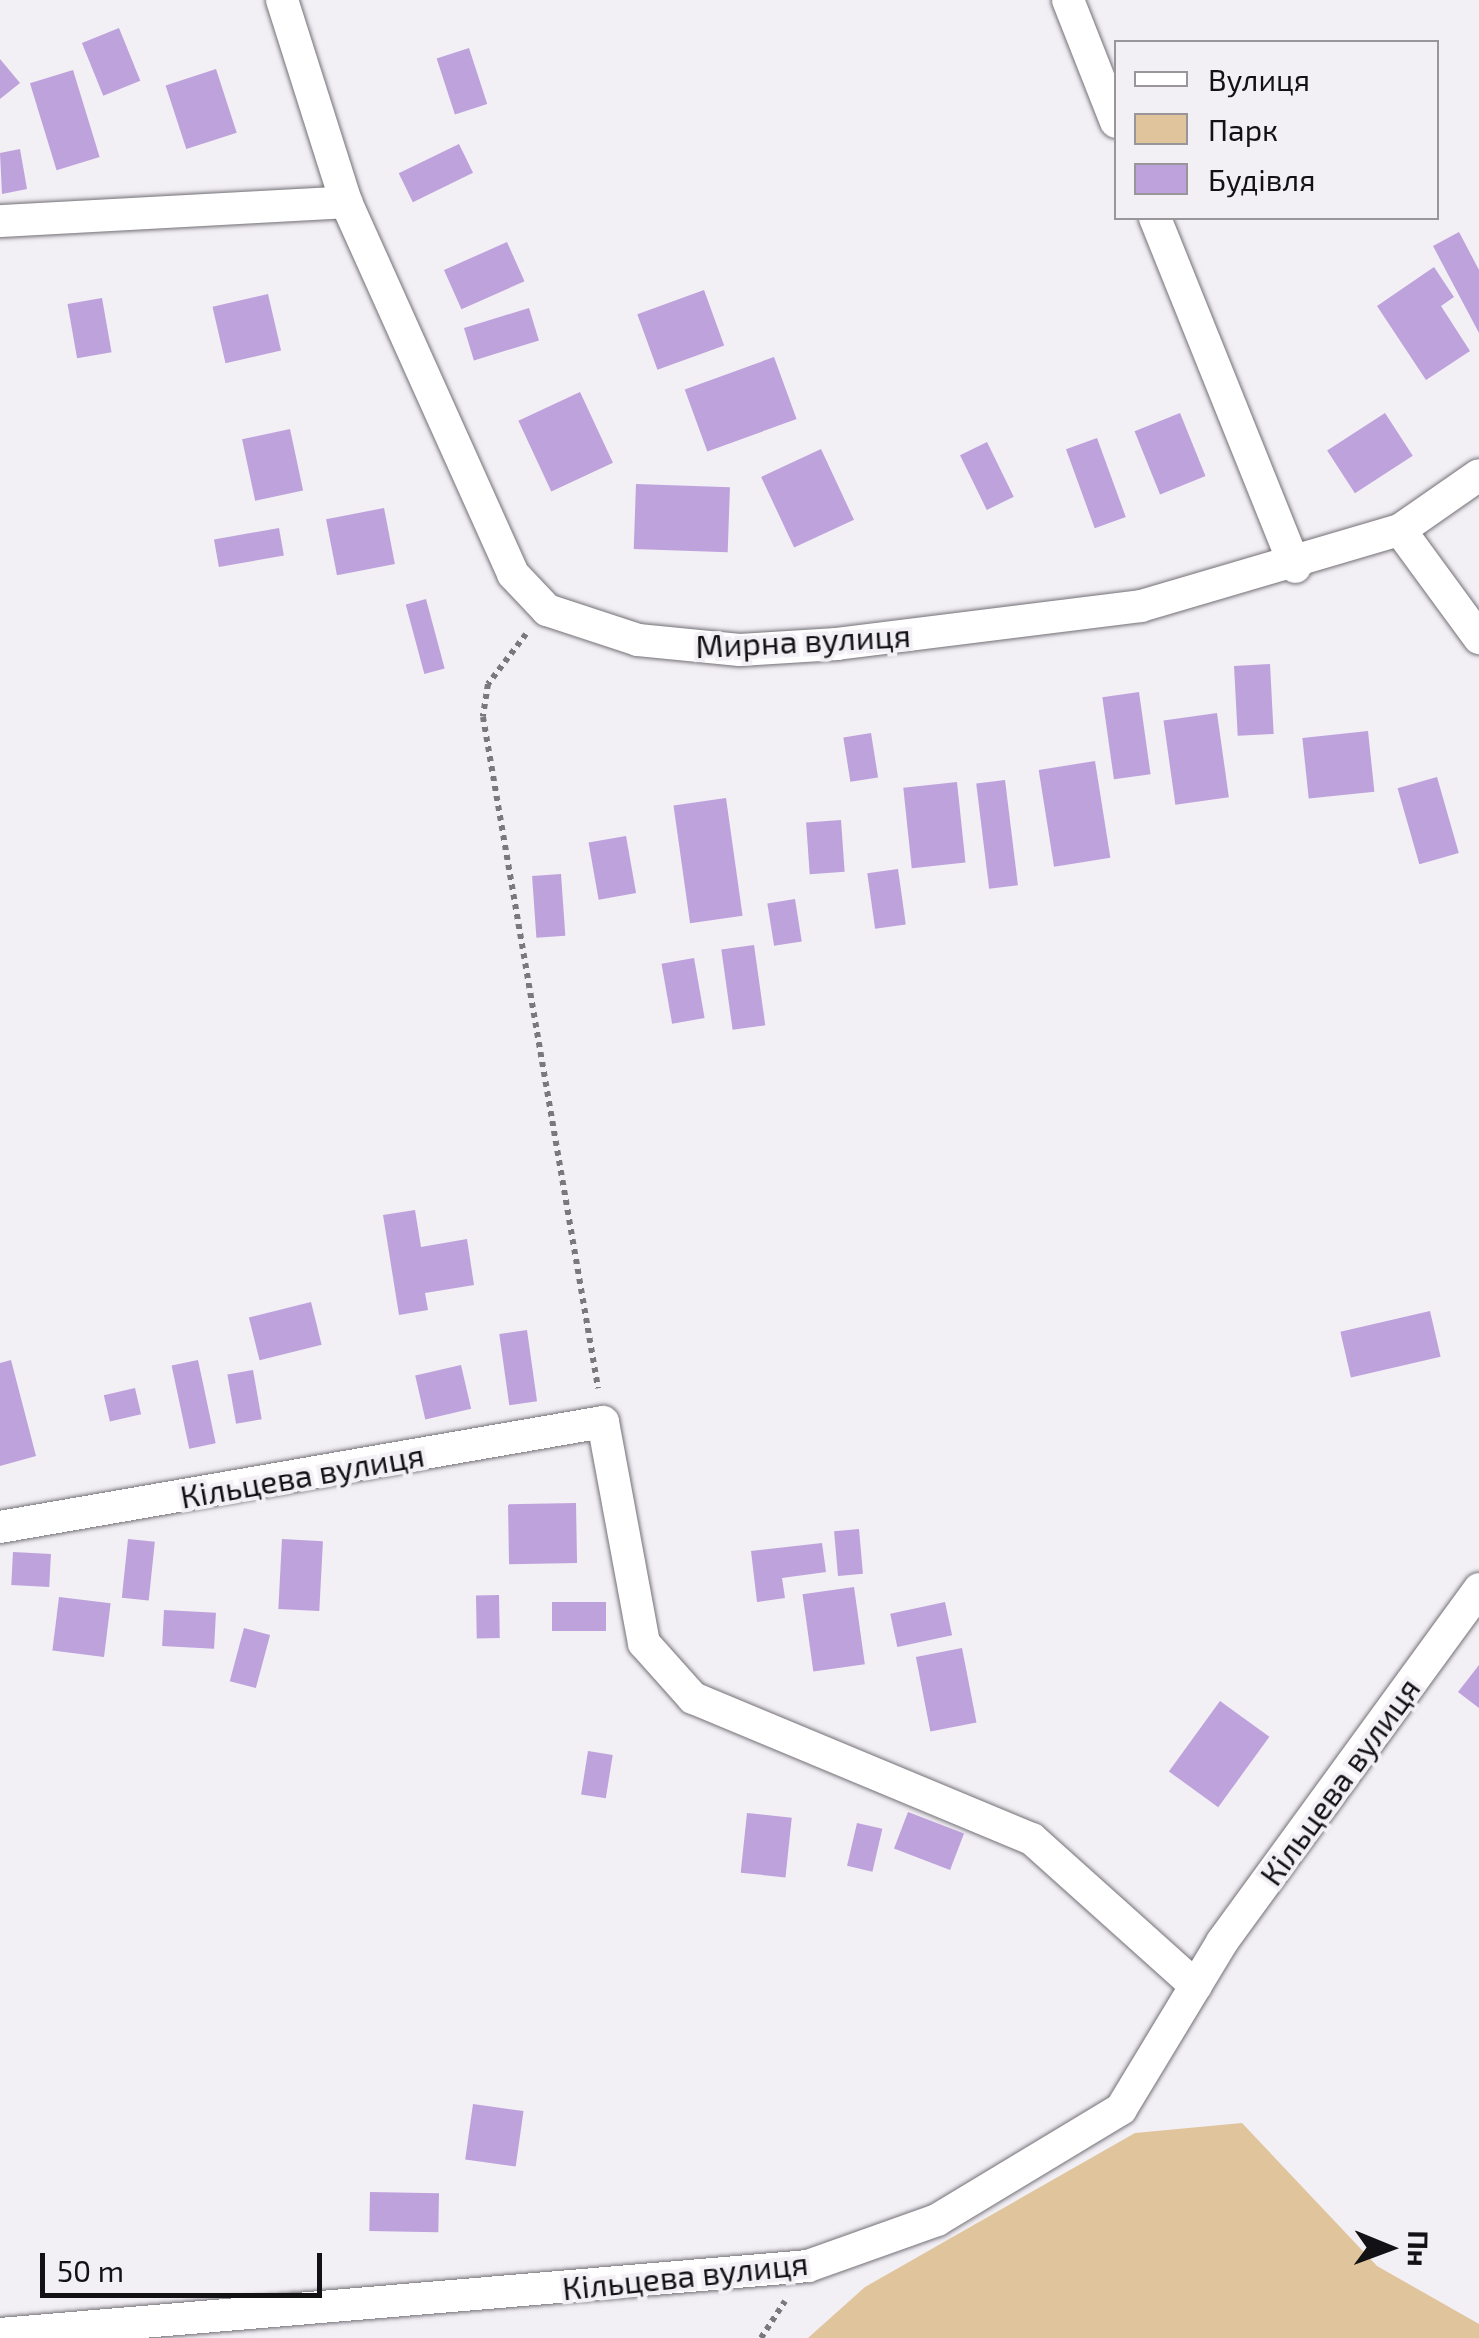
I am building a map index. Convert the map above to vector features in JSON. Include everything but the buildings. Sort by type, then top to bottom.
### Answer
[{"type":"street","points":[[282,0],[346,202],[488,531],[547,610]]},
{"type":"street","points":[[1068,0],[1114,117]]},
{"type":"street","points":[[0,222],[346,202]]},
{"type":"street","points":[[1156,220],[1295,567]]},
{"type":"street","name":"Мирна вулиця","points":[[547,610],[638,640],[740,650],[1084,615],[1295,567],[1400,530],[1479,475]]},
{"type":"street","points":[[1400,530],[1479,638]]},
{"type":"street","points":[[604,1422],[644,1643],[694,1698],[1032,1839],[1196,1986]]},
{"type":"street","name":"Кільцева вулиця","points":[[0,1527],[604,1422]]},
{"type":"street","name":"Кільцева вулиця","points":[[0,2334],[808,2266],[938,2220],[1122,2110],[1196,1986],[1479,1589]]},
{"type":"path","points":[[547,610],[498,666],[483,717],[604,1422]]},
{"type":"green space","points":[[1242,2123],[1377,2266],[1479,2324],[1479,2338],[808,2338],[865,2287],[1135,2133]]}]
